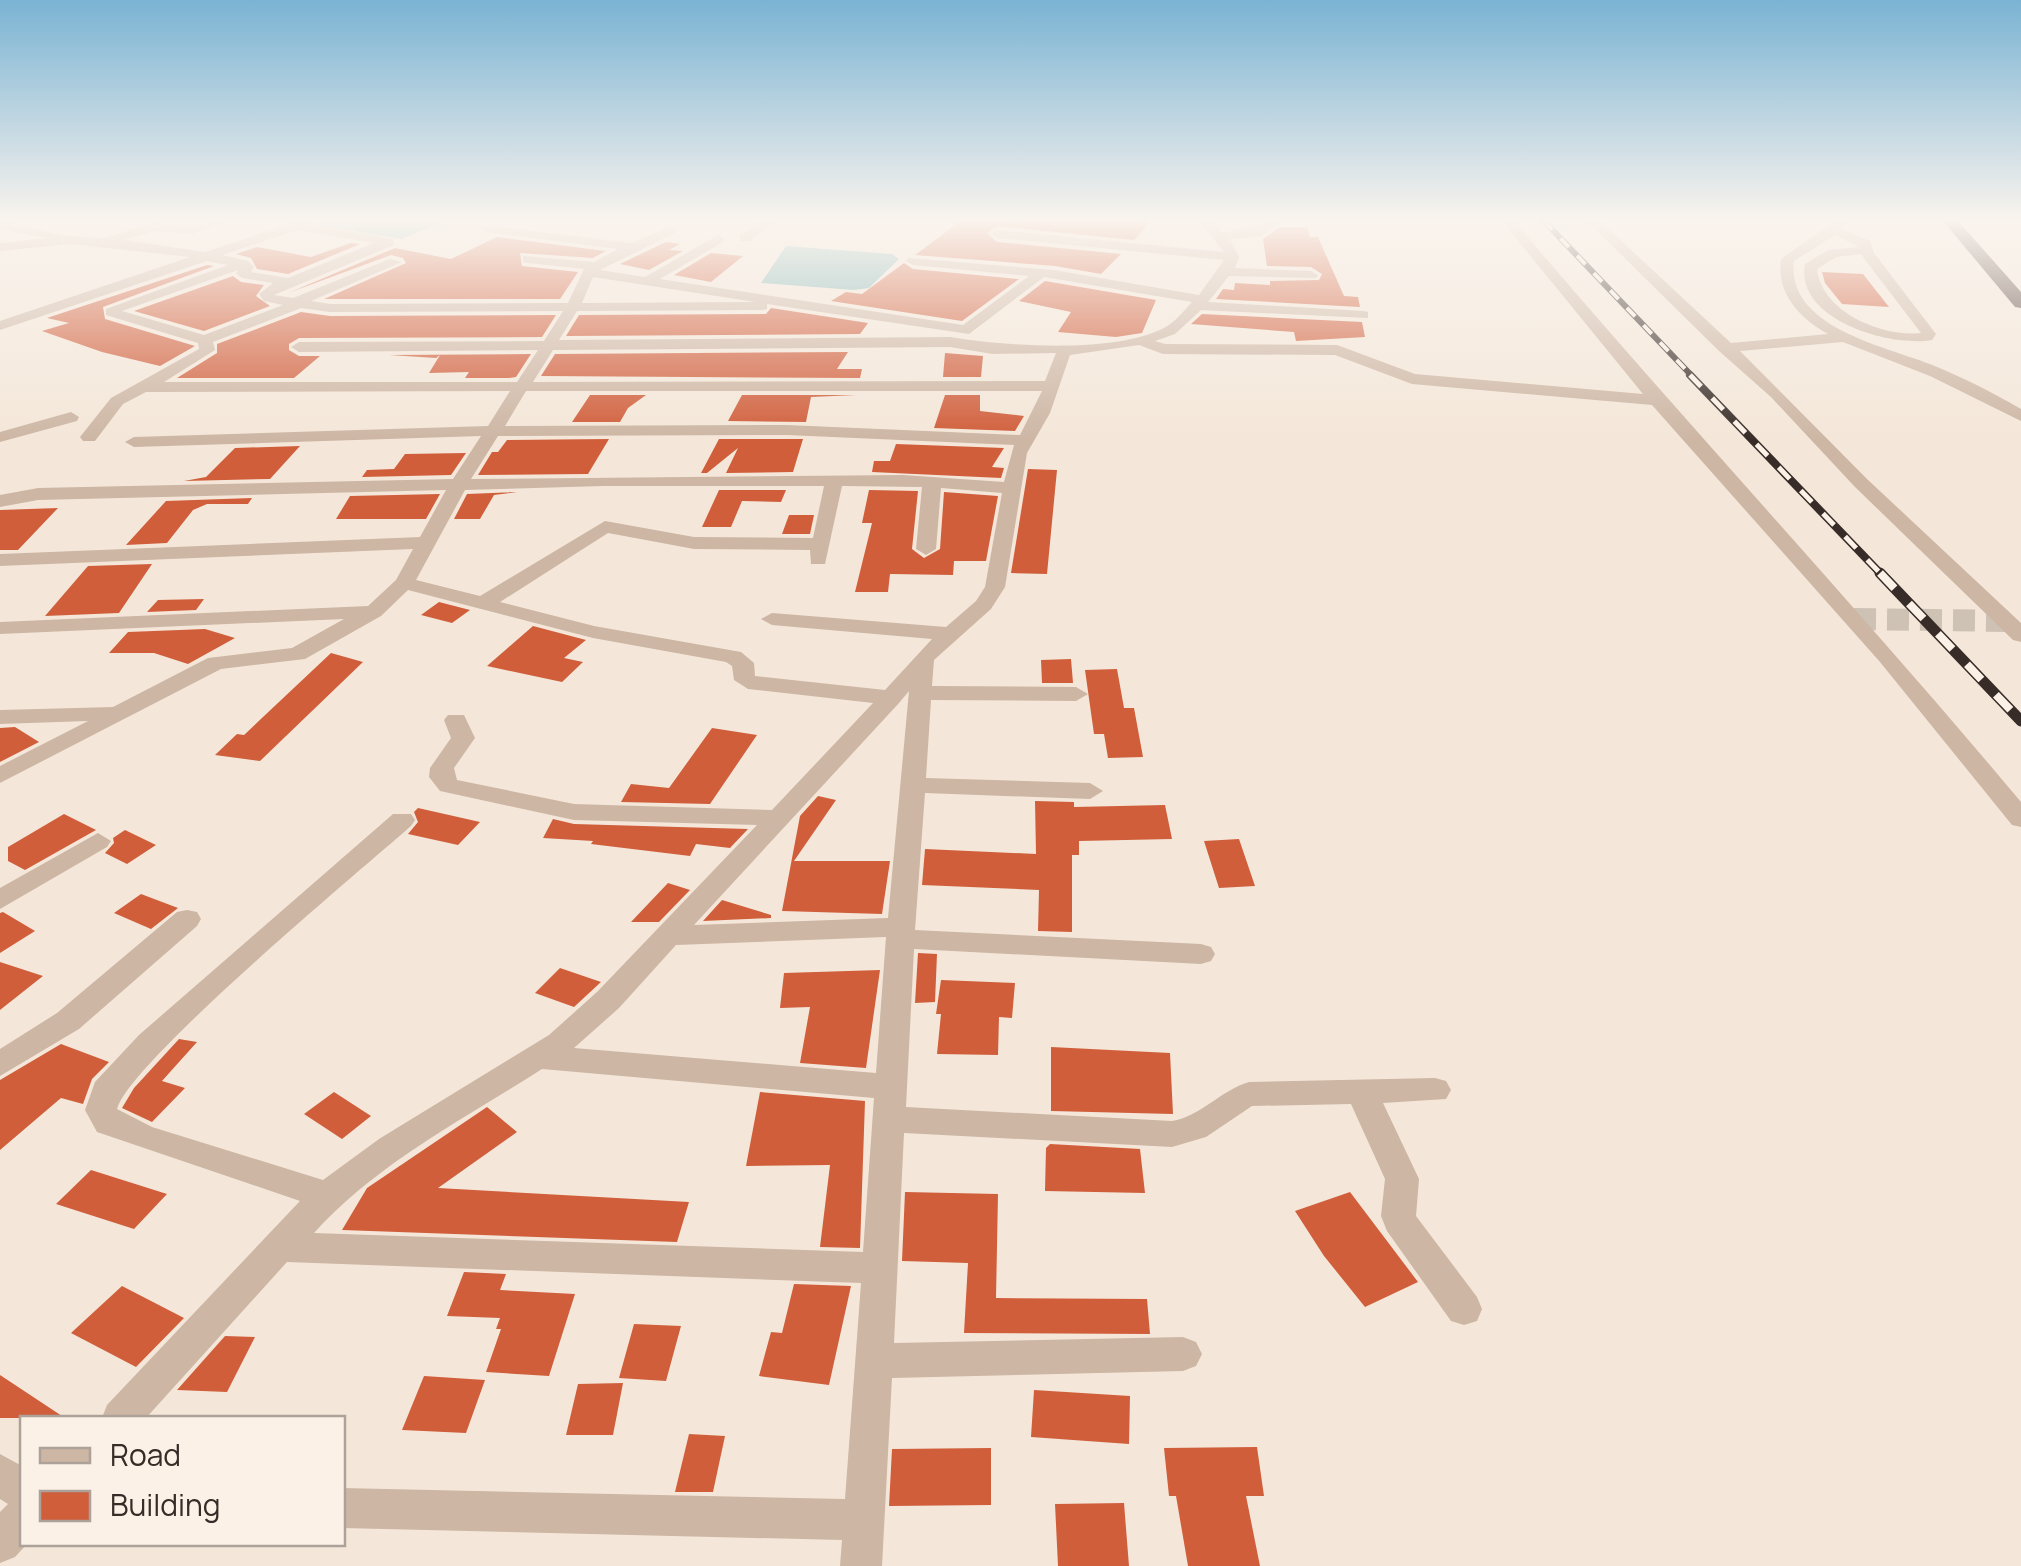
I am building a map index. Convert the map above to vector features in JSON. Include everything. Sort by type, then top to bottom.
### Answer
[{"type":"street","points":[[2,324],[95,294]]},
{"type":"street","points":[[154,294],[110,312],[205,340],[319,294]]},
{"type":"street","points":[[269,294],[266,296],[345,308],[762,306]]},
{"type":"street","points":[[0,776],[216,663],[297,654],[374,612],[404,583],[460,482],[579,294]]},
{"type":"street","points":[[732,294],[967,330],[1059,350]]},
{"type":"street","points":[[967,330],[1013,294]]},
{"type":"street","points":[[1152,294],[1200,303],[1363,315]]},
{"type":"street","points":[[299,347],[950,342],[1059,350],[1139,340],[1170,331],[1200,303],[1203,294]]},
{"type":"street","points":[[1569,294],[1657,400],[1888,656],[2021,818]]},
{"type":"street","points":[[1668,294],[1777,394],[1860,483],[2016,626]]},
{"type":"street","points":[[1796,294],[1804,310],[1850,338],[1956,382],[2021,416]]},
{"type":"street","points":[[1822,294],[1864,330],[1888,337],[1927,337],[1900,294]]},
{"type":"street","points":[[1724,348],[1850,338]]},
{"type":"street","points":[[90,437],[110,407],[200,356],[207,350],[205,340]]},
{"type":"street","points":[[1139,340],[1163,349],[1337,350],[1412,380],[1657,400]]},
{"type":"street","points":[[122,1416],[327,1195],[391,1148],[538,1057],[608,1000],[778,818],[906,696],[924,658],[984,605],[995,587],[1011,488],[1024,440],[1036,426],[1054,386],[1059,350]]},
{"type":"street","points":[[145,388],[1054,386]]},
{"type":"street","points":[[0,436],[70,416]]},
{"type":"street","points":[[134,442],[493,429],[880,432],[1024,440]]},
{"type":"street","points":[[0,501],[38,494],[460,482],[932,483],[1011,488]]},
{"type":"street","points":[[482,604],[605,527],[694,543],[820,552],[834,482]]},
{"type":"street","points":[[926,549],[932,483]]},
{"type":"street","points":[[0,560],[425,543]]},
{"type":"street","points":[[404,583],[593,632],[733,657],[743,663],[742,675],[748,682],[906,696],[1076,694]]},
{"type":"street","points":[[0,628],[374,612]]},
{"type":"street","points":[[772,619],[955,634]]},
{"type":"street","points":[[862,1566],[913,785],[906,696]]},
{"type":"street","points":[[0,716],[118,713]]},
{"type":"street","points":[[456,720],[463,738],[442,768],[441,777],[449,786],[574,812],[778,818]]},
{"type":"street","points":[[913,785],[1090,791]]},
{"type":"street","points":[[327,1195],[143,1137],[109,1123],[101,1110],[106,1091],[150,1043],[402,820]]},
{"type":"street","points":[[0,900],[98,841]]},
{"type":"street","points":[[0,1064],[68,1021],[186,919]]},
{"type":"street","points":[[669,936],[901,933],[1201,954]]},
{"type":"street","points":[[538,1057],[891,1103],[1192,1133],[1231,1100],[1249,1094],[1435,1090]]},
{"type":"street","points":[[1362,1091],[1402,1179],[1396,1212],[1399,1221],[1464,1309]]},
{"type":"street","points":[[280,1247],[880,1268]]},
{"type":"street","points":[[874,1361],[1183,1354]]},
{"type":"street","points":[[345,1508],[864,1520]]},
{"type":"street","points":[[0,1542],[20,1521]]},
{"type":"building","points":[[119,294],[138,294],[103,307],[105,319],[195,346],[160,366],[102,352],[42,331],[69,323],[47,318]]},
{"type":"building","points":[[182,294],[257,294],[270,306],[204,331],[134,311]]},
{"type":"building","points":[[335,294],[563,294],[560,299],[324,299]]},
{"type":"building","points":[[843,294],[999,294],[962,321],[831,301]]},
{"type":"building","points":[[1028,294],[1121,294],[1156,300],[1142,333],[1116,337],[1058,332],[1071,312],[1019,301]]},
{"type":"building","points":[[1219,294],[1343,294],[1358,297],[1360,307],[1216,299]]},
{"type":"building","points":[[1834,294],[1879,294],[1889,307],[1842,304]]},
{"type":"building","points":[[771,308],[868,323],[860,334],[566,336],[579,315],[766,314]]},
{"type":"building","points":[[301,312],[330,316],[556,315],[542,337],[299,338],[289,344],[289,350],[299,356],[320,356],[294,378],[177,378],[217,353],[217,344]]},
{"type":"building","points":[[1202,314],[1362,322],[1365,337],[1296,341],[1294,332],[1191,324]]},
{"type":"building","points":[[848,352],[837,369],[862,369],[860,378],[541,376],[555,354]]},
{"type":"building","points":[[945,353],[983,356],[981,377],[943,377]]},
{"type":"building","points":[[531,354],[516,377],[509,378],[465,378],[469,372],[429,373],[440,355],[389,355]]},
{"type":"building","points":[[590,395],[646,395],[628,408],[620,422],[572,422]]},
{"type":"building","points":[[742,395],[856,395],[811,397],[806,422],[728,421]]},
{"type":"building","points":[[945,395],[980,395],[980,411],[1024,416],[1015,431],[934,428]]},
{"type":"building","points":[[609,439],[588,474],[478,475],[492,452],[498,452],[507,440]]},
{"type":"building","points":[[719,439],[803,439],[793,472],[726,473],[738,448],[707,473],[701,473]]},
{"type":"building","points":[[896,444],[1004,448],[992,467],[1004,468],[1001,478],[872,472],[874,461],[890,461]]},
{"type":"building","points":[[300,446],[270,479],[184,481],[206,477],[235,448]]},
{"type":"building","points":[[466,453],[451,475],[362,477],[367,470],[394,469],[405,454]]},
{"type":"building","points":[[1028,469],[1057,470],[1047,574],[1011,573]]},
{"type":"building","points":[[719,490],[786,490],[781,502],[742,501],[731,527],[702,527]]},
{"type":"building","points":[[869,490],[918,491],[912,549],[924,558],[940,549],[944,492],[998,496],[986,561],[954,561],[953,575],[890,574],[888,592],[855,592],[872,523],[862,523]]},
{"type":"building","points":[[517,492],[494,495],[480,519],[454,519],[467,494]]},
{"type":"building","points":[[440,494],[426,519],[336,519],[350,496]]},
{"type":"building","points":[[252,498],[248,504],[207,504],[193,510],[167,543],[126,545],[166,501]]},
{"type":"building","points":[[58,508],[18,550],[0,550],[0,510]]},
{"type":"building","points":[[789,515],[814,515],[810,534],[782,534]]},
{"type":"building","points":[[152,564],[119,613],[45,616],[88,566]]},
{"type":"building","points":[[204,599],[196,610],[147,612],[158,600]]},
{"type":"building","points":[[439,602],[470,610],[452,623],[421,615]]},
{"type":"building","points":[[533,626],[586,640],[564,658],[583,662],[562,682],[487,666]]},
{"type":"building","points":[[205,629],[235,638],[188,664],[154,653],[109,653],[128,632]]},
{"type":"building","points":[[331,653],[363,662],[260,761],[215,755],[237,734],[244,735]]},
{"type":"building","points":[[1071,659],[1073,683],[1042,683],[1041,660]]},
{"type":"building","points":[[1117,669],[1124,708],[1134,708],[1143,757],[1108,758],[1104,734],[1094,734],[1085,670]]},
{"type":"building","points":[[15,727],[39,742],[0,762],[0,728]]},
{"type":"building","points":[[712,728],[757,735],[710,804],[621,802],[631,784],[669,788]]},
{"type":"building","points":[[818,796],[836,800],[794,861],[890,861],[882,914],[782,911],[800,816]]},
{"type":"building","points":[[1035,801],[1074,802],[1074,807],[1165,805],[1172,839],[1079,841],[1079,855],[1072,855],[1072,932],[1038,931],[1039,890],[922,885],[925,849],[1036,854]]},
{"type":"building","points":[[418,808],[480,822],[458,845],[408,834],[418,822],[414,812]]},
{"type":"building","points":[[64,814],[96,830],[25,870],[8,861],[8,847]]},
{"type":"building","points":[[553,819],[574,824],[748,829],[730,848],[696,844],[690,856],[591,844],[593,841],[543,838]]},
{"type":"building","points":[[125,830],[156,845],[127,864],[105,853],[114,843],[113,838]]},
{"type":"building","points":[[1239,839],[1255,886],[1219,888],[1204,841]]},
{"type":"building","points":[[668,883],[690,890],[659,922],[631,922]]},
{"type":"building","points":[[141,894],[178,908],[151,929],[114,913]]},
{"type":"building","points":[[722,900],[771,915],[771,918],[703,921]]},
{"type":"building","points":[[0,913],[35,931],[0,953]]},
{"type":"building","points":[[918,953],[937,954],[935,1002],[915,1003]]},
{"type":"building","points":[[0,962],[43,976],[0,1010]]},
{"type":"building","points":[[560,968],[601,982],[574,1007],[535,993]]},
{"type":"building","points":[[880,970],[866,1068],[800,1063],[810,1007],[780,1008],[784,973]]},
{"type":"building","points":[[941,980],[1015,983],[1012,1018],[999,1017],[998,1055],[937,1054],[941,1014],[936,1014]]},
{"type":"building","points":[[179,1039],[197,1042],[162,1081],[185,1088],[152,1122],[122,1108],[134,1088]]},
{"type":"building","points":[[61,1044],[109,1062],[92,1079],[83,1104],[61,1098],[0,1150],[0,1080]]},
{"type":"building","points":[[1051,1047],[1170,1053],[1173,1114],[1051,1111]]},
{"type":"building","points":[[334,1092],[371,1116],[342,1139],[304,1114]]},
{"type":"building","points":[[760,1092],[865,1101],[860,1248],[820,1247],[830,1165],[746,1166]]},
{"type":"building","points":[[487,1107],[517,1132],[438,1188],[689,1202],[677,1242],[342,1230],[367,1188]]},
{"type":"building","points":[[1050,1144],[1140,1149],[1145,1193],[1045,1191],[1046,1148]]},
{"type":"building","points":[[91,1170],[167,1194],[134,1229],[56,1204]]},
{"type":"building","points":[[905,1192],[998,1194],[996,1298],[1147,1299],[1150,1334],[964,1333],[968,1263],[902,1261]]},
{"type":"building","points":[[1350,1192],[1418,1282],[1365,1307],[1324,1256],[1295,1211]]},
{"type":"building","points":[[464,1272],[506,1274],[500,1290],[575,1294],[549,1376],[486,1372],[501,1329],[496,1329],[500,1318],[447,1316]]},
{"type":"building","points":[[794,1284],[851,1286],[829,1385],[759,1376],[771,1332],[782,1333]]},
{"type":"building","points":[[122,1286],[184,1318],[136,1367],[71,1333]]},
{"type":"building","points":[[634,1324],[681,1326],[666,1381],[619,1378]]},
{"type":"building","points":[[225,1336],[255,1337],[227,1392],[177,1390]]},
{"type":"building","points":[[0,1375],[62,1416],[20,1416],[0,1418]]},
{"type":"building","points":[[424,1376],[485,1380],[466,1433],[402,1430]]},
{"type":"building","points":[[623,1383],[613,1435],[566,1435],[578,1384]]},
{"type":"building","points":[[1034,1390],[1130,1396],[1129,1444],[1031,1437]]},
{"type":"building","points":[[689,1434],[725,1436],[713,1492],[675,1492]]},
{"type":"building","points":[[1257,1447],[1264,1496],[1246,1496],[1260,1566],[1188,1566],[1176,1496],[1169,1496],[1164,1448]]},
{"type":"building","points":[[991,1448],[991,1505],[889,1506],[892,1449]]},
{"type":"building","points":[[1124,1503],[1129,1566],[1058,1566],[1055,1504]]},
{"type":"tunnel","points":[[1854,619],[2007,621]]},
{"type":"railway","points":[[1614,294],[1693,377]]},
{"type":"railway","points":[[1690,375],[1882,575]]},
{"type":"railway","points":[[1880,573],[2021,721]]}]
